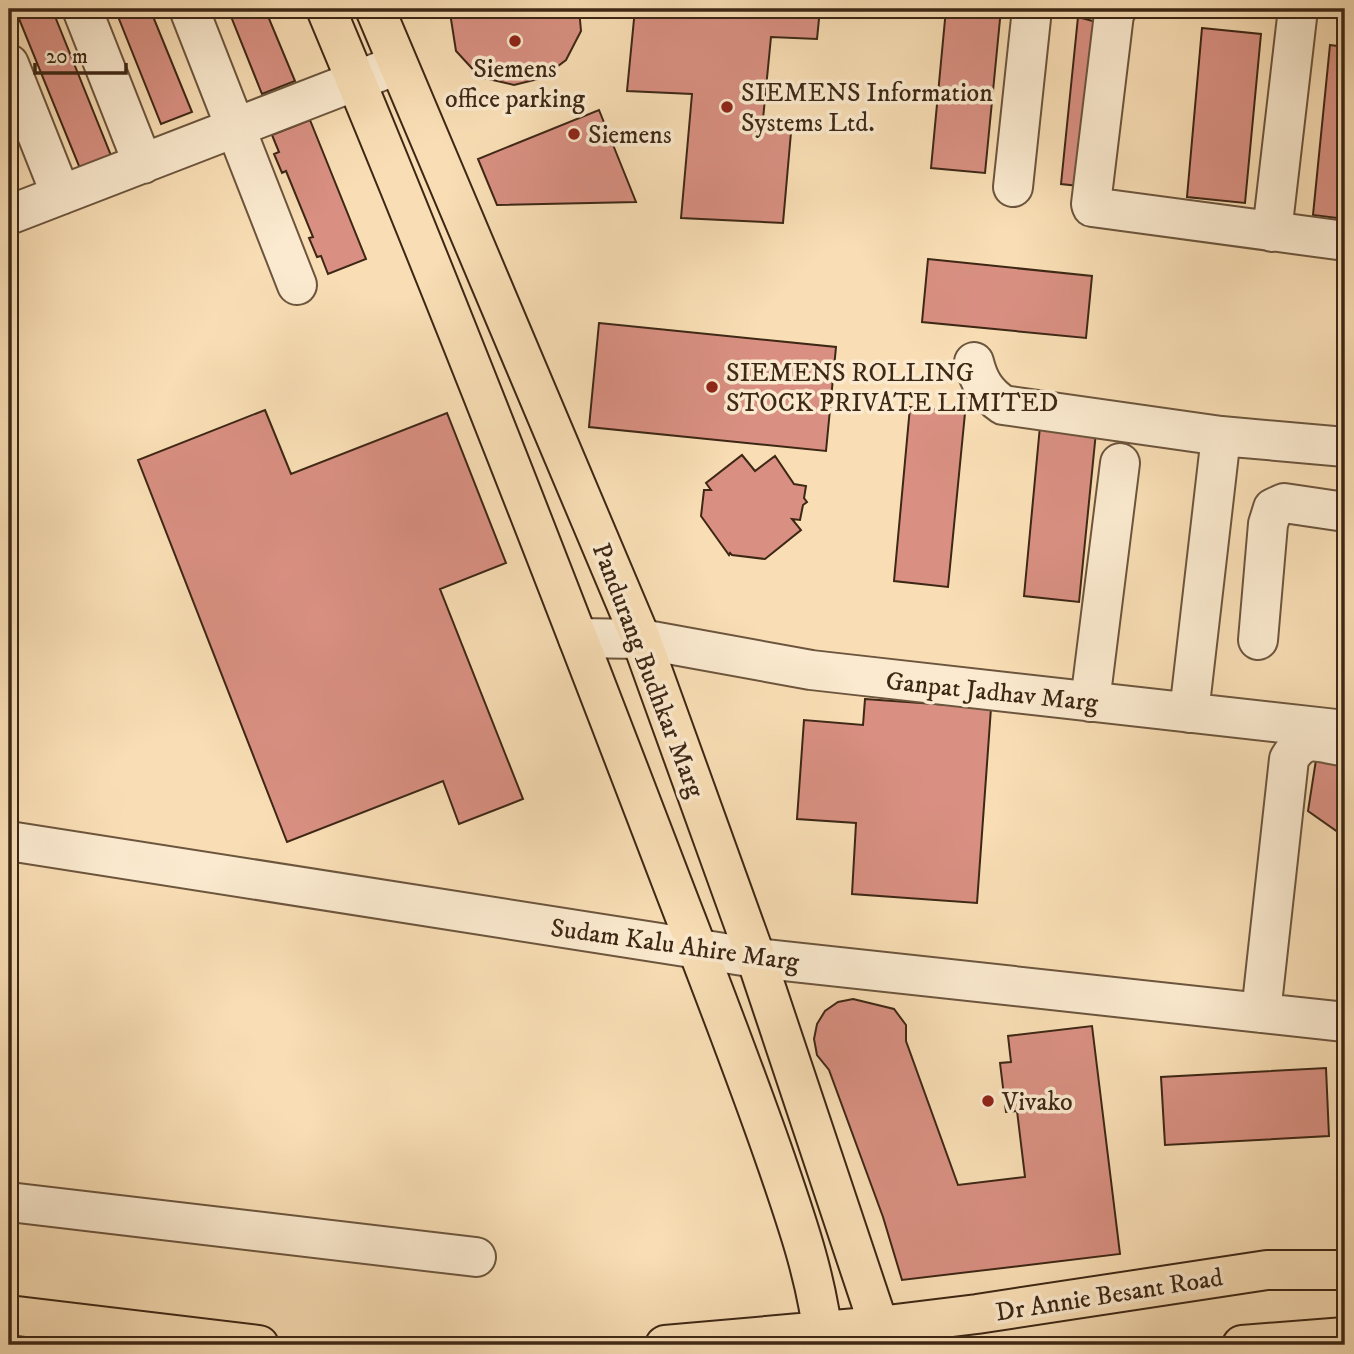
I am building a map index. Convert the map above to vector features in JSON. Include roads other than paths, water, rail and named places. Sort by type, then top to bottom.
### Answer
[{"type":"main road","name":"Pandurang Budhkar Marg","points":[[326,9],[385,147],[698,949],[805,1245],[824,1338]]},
{"type":"main road","name":"Pandurang Budhkar Marg","points":[[375,9],[642,639],[756,958],[880,1336]]},
{"type":"main road","points":[[521,494],[570,472]]},
{"type":"main road","name":"Dr Annie Besant Road","points":[[664,1345],[880,1336],[977,1314],[1267,1270],[1345,1270]]},
{"type":"main road","points":[[9,1315],[259,1345]]},
{"type":"main road","points":[[1241,1345],[1345,1337]]},
{"type":"street","points":[[82,9],[144,163]]},
{"type":"street","points":[[189,9],[296,285]]},
{"type":"street","points":[[1013,187],[1032,9]]},
{"type":"street","points":[[1117,9],[1114,14],[1092,207],[1345,241]]},
{"type":"street","points":[[1272,232],[1298,9]]},
{"type":"street","points":[[9,64],[61,195]]},
{"type":"street","points":[[9,215],[397,65]]},
{"type":"street","points":[[974,362],[979,381],[990,396],[1003,405],[1222,436],[1345,447]]},
{"type":"street","points":[[1189,713],[1222,436]]},
{"type":"street","points":[[1090,702],[1120,463]]},
{"type":"street","points":[[1258,640],[1268,524],[1273,508],[1284,503],[1345,512]]},
{"type":"street","name":"Ganpat Jadhav Marg","points":[[578,638],[642,639],[811,670],[1345,730]]},
{"type":"street","points":[[1261,1013],[1289,759],[1297,745],[1308,741],[1345,746]]},
{"type":"street","name":"Sudam Kalu Ahire Marg","points":[[9,841],[756,958],[1261,1013],[1345,1017]]},
{"type":"street","points":[[9,1202],[475,1257]]},
{"type":"place","name":"Siemens office parking","points":[[515,41]]},
{"type":"place","name":"SIEMENS Information Systems Ltd.","points":[[727,107]]},
{"type":"place","name":"Siemens","points":[[574,134]]},
{"type":"place","name":"SIEMENS ROLLING STOCK PRIVATE LIMITED","points":[[712,387]]},
{"type":"place","name":"Vivako","points":[[988,1101]]}]
